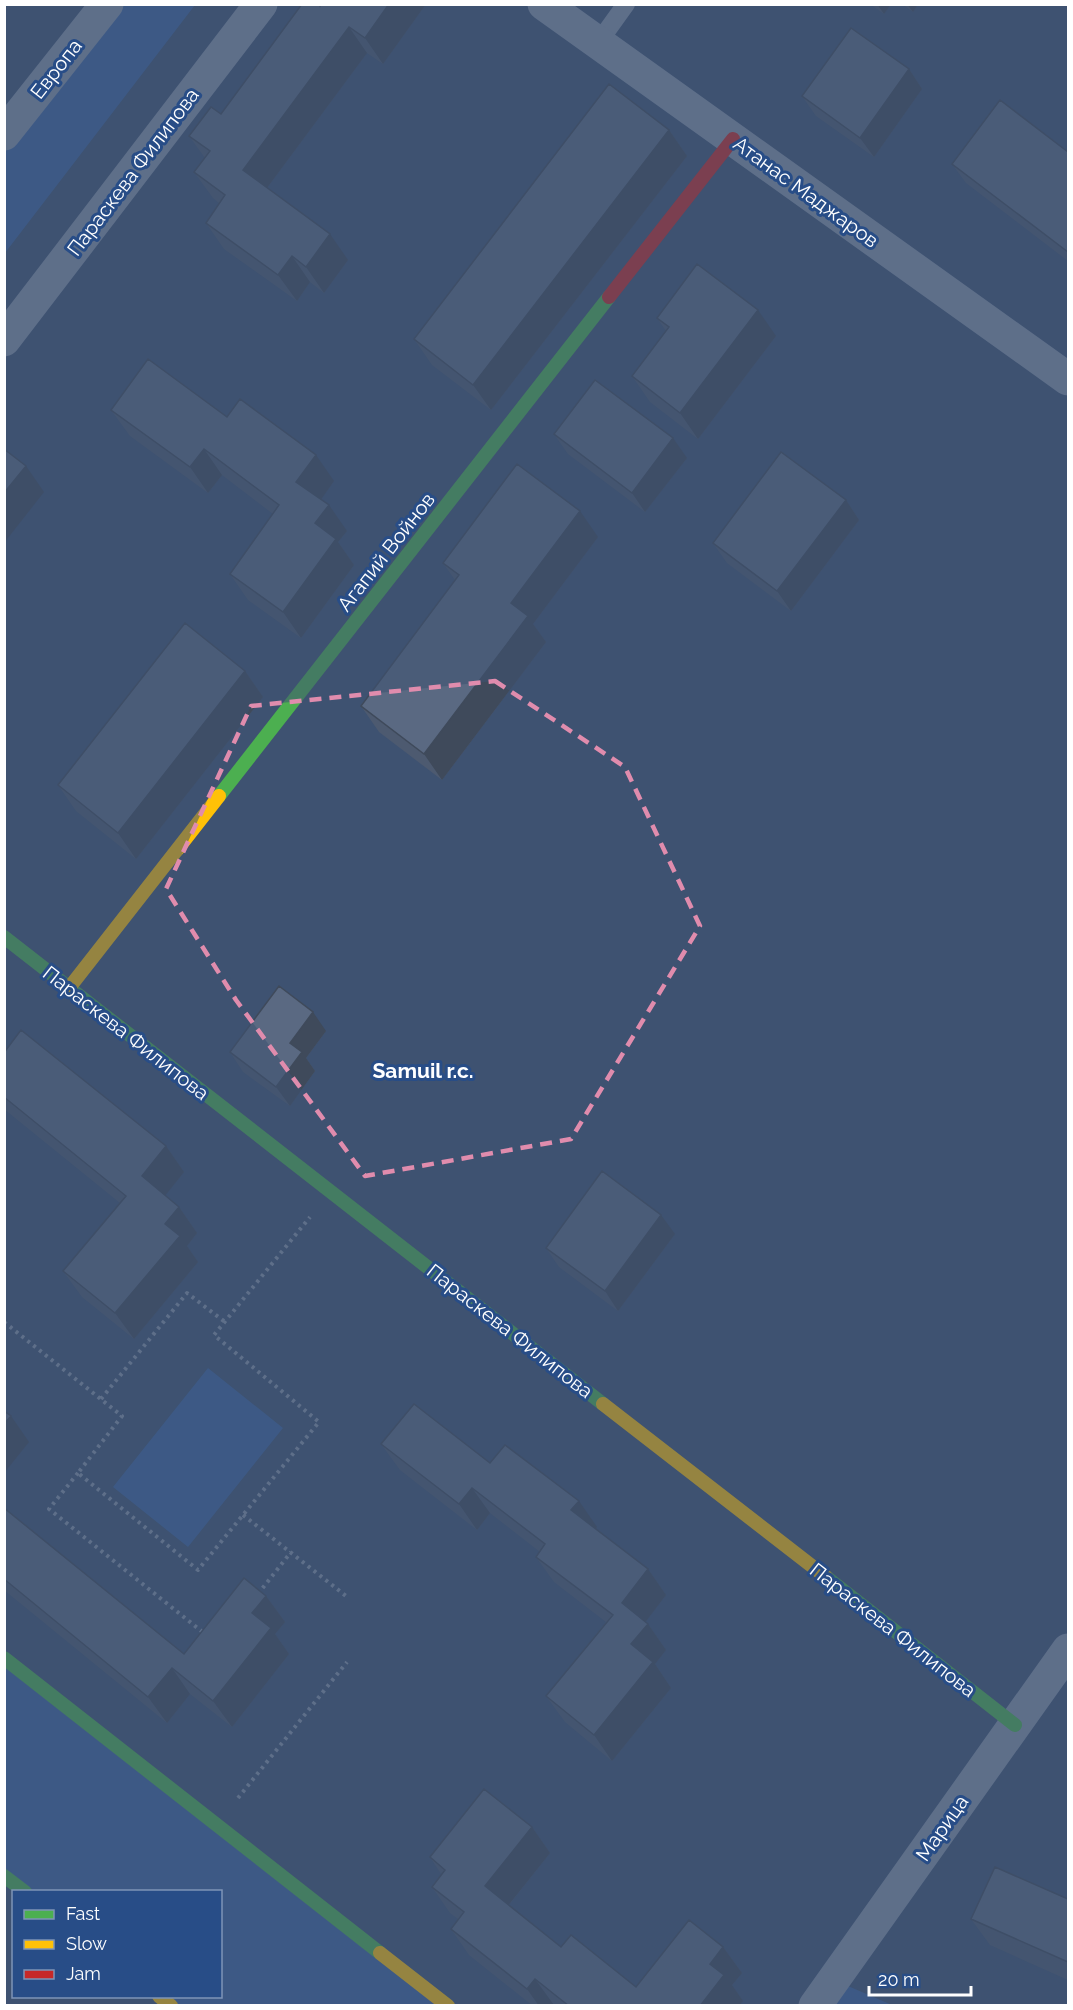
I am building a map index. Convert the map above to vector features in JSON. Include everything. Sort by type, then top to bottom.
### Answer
[{"type":"street","name":"Европа","points":[[4,134],[107,4]]},
{"type":"street","name":"Параскева Филипова","points":[[4,340],[261,4]]},
{"type":"street","name":"Атанас Маджаров","points":[[544,4],[1068,379]]},
{"type":"street","name":"Агапий Войнов","points":[[69,988],[733,140]]},
{"type":"street","name":"Параскева Филипова","points":[[4,937],[1015,1725]]},
{"type":"street","name":"Марица","points":[[815,2006],[1068,1650]]},
{"type":"street","points":[[4,1658],[448,2006]]},
{"type":"street","points":[[4,1876],[22,1890]]},
{"type":"lane","points":[[598,43],[626,4]]},
{"type":"path","points":[[78,1473],[198,1570],[319,1422],[214,1335],[331,1192]]},
{"type":"path","points":[[101,1399],[187,1293],[225,1322]]},
{"type":"path","points":[[4,1322],[122,1416],[49,1509],[207,1636]]},
{"type":"path","points":[[243,1515],[346,1596]]},
{"type":"path","points":[[254,1598],[291,1552]]},
{"type":"path","points":[[217,1824],[347,1662]]},
{"type":"highlighted area","points":[[495,681],[625,767],[700,926],[571,1139],[365,1176],[236,1000],[166,889],[251,706]]},
{"type":"shaded area","points":[[107,5],[195,5],[5,253],[4,134]]},
{"type":"shaded area","points":[[208,1368],[283,1428],[188,1547],[113,1487]]},
{"type":"shaded area","points":[[4,1658],[448,2005],[171,2005],[160,1998],[222,1998],[222,1890],[24,1890],[5,1876]]},
{"type":"shaded area","points":[[834,1980],[892,2005],[815,2006]]},
{"type":"building","points":[[302,4],[319,4],[320,6],[321,4],[389,4],[365,38],[349,27],[243,170],[330,234],[306,267],[292,256],[278,275],[206,223],[225,195],[194,172],[210,151],[189,136],[211,107],[221,114]]},
{"type":"building","points":[[851,28],[909,69],[860,138],[802,96]]},
{"type":"building","points":[[609,84],[669,130],[473,385],[414,339]]},
{"type":"building","points":[[1000,100],[1068,152],[1068,252],[952,164]]},
{"type":"building","points":[[697,264],[758,310],[680,413],[632,376],[669,327],[657,318]]},
{"type":"building","points":[[148,359],[227,417],[240,399],[316,455],[296,482],[329,505],[315,523],[336,539],[283,612],[230,574],[279,505],[204,449],[190,467],[111,410]]},
{"type":"building","points":[[595,380],[673,438],[632,493],[554,434]]},
{"type":"building","points":[[4,449],[26,466],[4,493]]},
{"type":"building","points":[[781,452],[846,500],[777,591],[713,543]]},
{"type":"building","points":[[517,464],[580,511],[511,603],[528,616],[424,754],[361,706],[459,575],[443,563]]},
{"type":"building","points":[[185,623],[245,671],[118,833],[58,785]]},
{"type":"building","points":[[279,986],[313,1012],[290,1043],[302,1052],[276,1087],[230,1052]]},
{"type":"building","points":[[21,1030],[166,1146],[142,1176],[179,1207],[165,1224],[180,1236],[115,1313],[63,1271],[126,1196],[4,1097],[4,1048],[6,1050]]},
{"type":"building","points":[[602,1171],[661,1215],[605,1291],[546,1248]]},
{"type":"building","points":[[414,1404],[490,1463],[505,1445],[579,1501],[571,1510],[648,1569],[622,1603],[648,1624],[631,1644],[653,1662],[594,1735],[546,1696],[613,1615],[536,1557],[545,1544],[472,1488],[459,1504],[381,1444]]},
{"type":"building","points":[[4,1411],[11,1416],[4,1424]]},
{"type":"building","points":[[4,1508],[184,1654],[244,1578],[266,1596],[252,1613],[271,1628],[213,1701],[172,1668],[148,1697],[4,1579]]},
{"type":"building","points":[[484,1789],[532,1827],[485,1886],[561,1947],[571,1935],[636,1987],[689,1920],[723,1947],[710,1964],[724,1975],[700,2006],[569,2006],[535,1979],[527,1989],[451,1929],[464,1912],[432,1887],[445,1870],[430,1857]]},
{"type":"building","points":[[995,1867],[1068,1899],[1068,1962],[971,1919]]},
{"type":"traffic: fast","points":[[219,796],[609,297]]},
{"type":"traffic: fast","points":[[4,937],[603,1404]]},
{"type":"traffic: fast","points":[[826,1577],[1015,1725]]},
{"type":"traffic: fast","points":[[4,1658],[380,1953]]},
{"type":"traffic: fast","points":[[4,1876],[22,1890]]},
{"type":"traffic: slow","points":[[69,988],[219,796]]},
{"type":"traffic: slow","points":[[603,1404],[826,1577]]},
{"type":"traffic: slow","points":[[380,1953],[448,2006]]},
{"type":"traffic: slow","points":[[161,1998],[171,2006]]},
{"type":"traffic: jam","points":[[609,297],[733,139]]},
{"type":"district","name":"Samuil r.c.","points":[[423,1071]]}]
